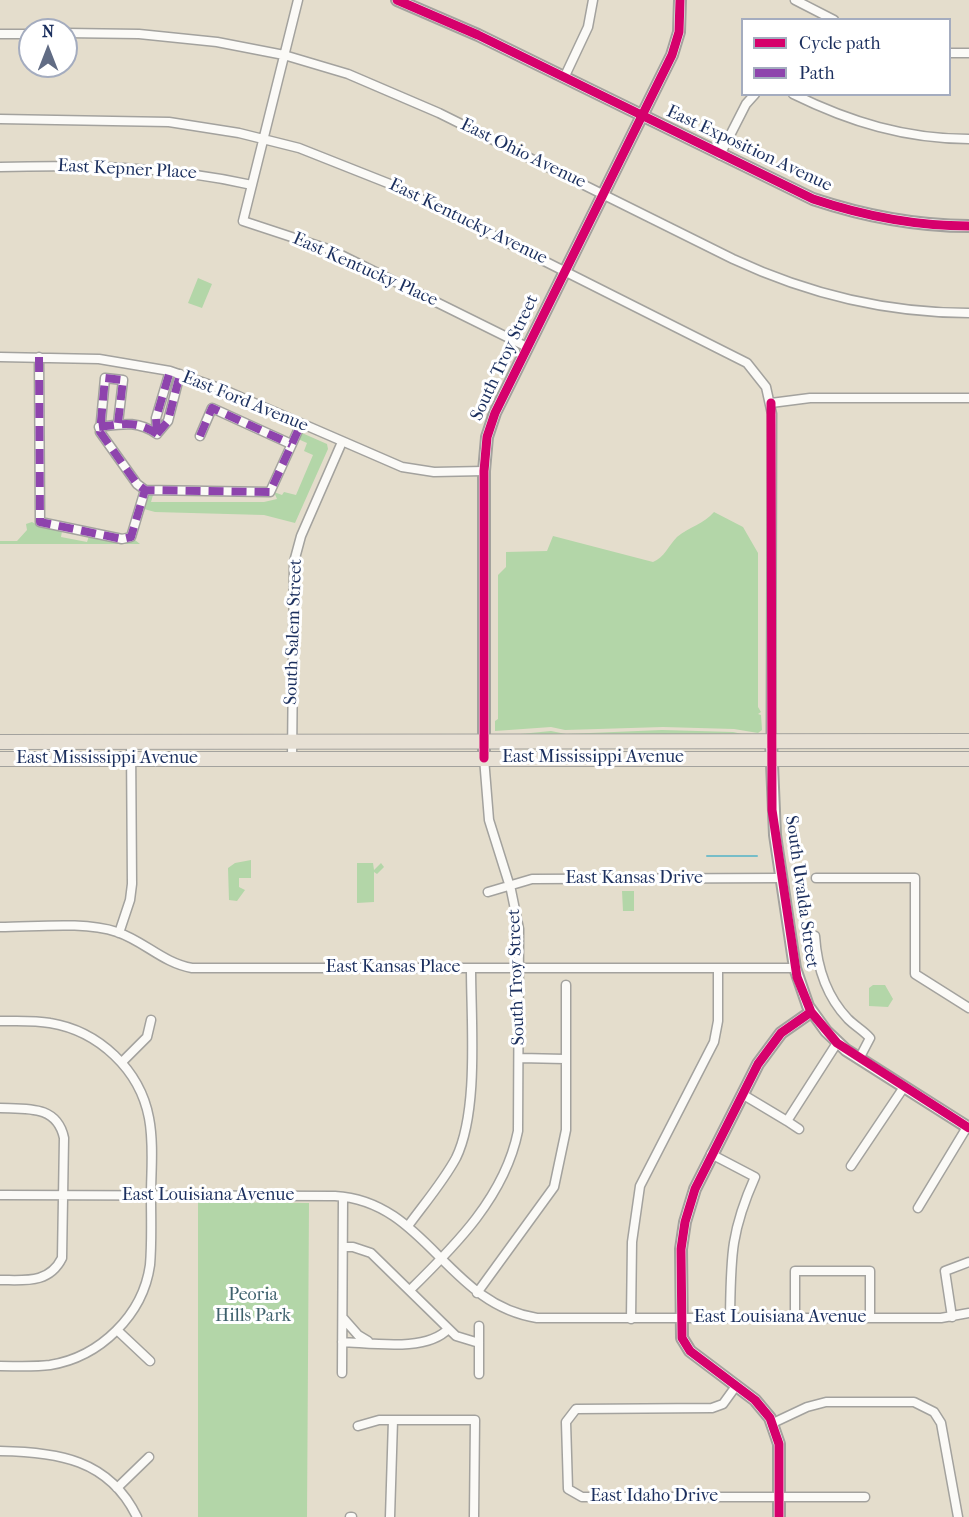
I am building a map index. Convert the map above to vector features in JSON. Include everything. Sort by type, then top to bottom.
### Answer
[{"type":"main road","name":"East Mississippi Avenue","points":[[0,742],[969,741]]},
{"type":"main road","name":"East Mississippi Avenue","points":[[0,759],[969,759]]},
{"type":"street","name":"East Kentucky Place","points":[[298,0],[243,221],[331,250],[527,347]]},
{"type":"street","name":"East Exposition Avenue","points":[[397,0],[478,35],[792,190],[856,212],[922,224],[969,226]]},
{"type":"street","points":[[564,78],[584,37],[593,0]]},
{"type":"street","name":"South Troy Street","points":[[410,1290],[465,1233],[496,1190],[510,1162],[519,1131],[518,920],[510,885],[489,820],[484,758],[484,471],[486,445],[491,422],[677,41],[680,0]]},
{"type":"street","points":[[795,0],[830,18]]},
{"type":"street","name":"East Ohio Avenue","points":[[78,33],[178,37],[284,56],[348,74],[409,99],[741,263],[808,289],[887,307],[969,313]]},
{"type":"street","points":[[0,34],[18,34]]},
{"type":"street","points":[[951,53],[969,53]]},
{"type":"street","points":[[720,155],[746,104],[753,96]]},
{"type":"street","points":[[797,96],[843,117],[877,128],[930,137],[969,139]]},
{"type":"street","name":"East Kentucky Avenue","points":[[0,119],[134,119],[204,126],[264,138],[361,171],[738,357],[761,378],[771,403]]},
{"type":"street","name":"East Kepner Place","points":[[0,167],[96,165],[158,168],[215,176],[252,185]]},
{"type":"street","name":"East Ford Avenue","points":[[0,357],[99,359],[170,371],[222,389],[386,462],[418,470],[484,471]]},
{"type":"street","points":[[39,357],[39,522],[122,539],[132,537],[145,490]]},
{"type":"street","points":[[158,434],[156,418],[170,371]]},
{"type":"street","points":[[158,434],[168,421],[180,374]]},
{"type":"street","points":[[118,423],[123,380],[105,378],[99,427],[137,484],[145,490],[270,492],[300,424]]},
{"type":"street","points":[[771,403],[810,398],[969,398]]},
{"type":"street","name":"South Uvalda Street","points":[[771,403],[771,758],[774,826],[795,968],[812,1012],[837,1042],[859,1059],[968,1127]]},
{"type":"street","points":[[200,436],[212,408],[291,444]]},
{"type":"street","points":[[99,427],[118,423],[145,425],[158,434]]},
{"type":"street","name":"South Salem Street","points":[[292,759],[294,562],[301,536],[342,442]]},
{"type":"street","points":[[119,933],[132,884],[131,742]]},
{"type":"street","name":"East Kansas Drive","points":[[488,892],[532,879],[782,878]]},
{"type":"street","points":[[816,878],[915,879],[915,974],[969,1008]]},
{"type":"street","name":"East Kansas Place","points":[[0,927],[90,927],[119,933],[168,962],[192,968],[795,968]]},
{"type":"street","points":[[815,936],[820,971],[831,997],[848,1019],[869,1036],[869,1042],[859,1059]]},
{"type":"street","points":[[408,1226],[449,1170],[464,1137],[470,1098],[471,968]]},
{"type":"street","points":[[631,1319],[632,1242],[640,1186],[714,1042],[718,1022],[718,968]]},
{"type":"street","points":[[477,1293],[554,1187],[566,1130],[566,985]]},
{"type":"street","points":[[779,1517],[779,1451],[773,1423],[761,1406],[690,1352],[682,1338],[681,1259],[685,1222],[695,1190],[742,1094],[771,1044],[788,1027],[812,1012]]},
{"type":"street","points":[[122,1062],[147,1037],[151,1020]]},
{"type":"street","points":[[0,1021],[44,1022],[75,1030],[97,1041],[122,1062],[141,1093],[149,1117],[151,1196],[151,1248],[147,1277],[133,1311],[117,1330],[91,1350],[63,1362],[38,1366],[0,1366]]},
{"type":"street","points":[[787,1121],[837,1042]]},
{"type":"street","points":[[520,1058],[565,1059]]},
{"type":"street","points":[[851,1166],[904,1087]]},
{"type":"street","points":[[742,1094],[800,1129]]},
{"type":"street","points":[[0,1108],[42,1110],[59,1124],[64,1138],[63,1251],[58,1266],[41,1279],[0,1280]]},
{"type":"street","points":[[918,1208],[968,1127]]},
{"type":"street","points":[[711,1154],[756,1178],[740,1211],[732,1244],[730,1318]]},
{"type":"street","name":"East Louisiana Avenue","points":[[0,1195],[343,1197],[374,1204],[408,1226],[477,1293],[502,1309],[525,1316],[631,1319],[870,1318],[952,1317],[969,1313]]},
{"type":"street","points":[[342,1373],[343,1197]]},
{"type":"street","points":[[343,1247],[353,1247],[371,1253],[448,1329],[463,1340],[479,1343]]},
{"type":"street","points":[[952,1317],[945,1271],[969,1262]]},
{"type":"street","points":[[795,1318],[795,1271],[870,1271],[870,1318]]},
{"type":"street","points":[[342,1318],[357,1335],[371,1343]]},
{"type":"street","points":[[479,1326],[479,1374]]},
{"type":"street","points":[[342,1342],[424,1343],[441,1336],[448,1329]]},
{"type":"street","points":[[117,1330],[150,1361]]},
{"type":"street","name":"East Idaho Drive","points":[[736,1386],[723,1404],[712,1408],[576,1409],[566,1422],[566,1483],[568,1489],[577,1496],[865,1497]]},
{"type":"street","points":[[773,1423],[807,1407],[826,1402],[914,1402],[927,1406],[941,1423],[958,1517]]},
{"type":"street","points":[[390,1517],[393,1420]]},
{"type":"street","points":[[358,1426],[369,1421],[475,1420],[474,1517]]},
{"type":"street","points":[[0,1451],[62,1455],[91,1467],[117,1488],[137,1517]]},
{"type":"street","points":[[117,1488],[149,1457]]},
{"type":"green space","points":[[198,278],[212,284],[202,308],[188,303]]},
{"type":"green space","points":[[302,433],[327,444],[328,449],[295,523],[264,515],[155,512],[144,509],[145,495],[153,495],[151,502],[264,502],[277,499],[274,492],[282,495],[284,492],[296,495],[313,455],[304,451],[307,443],[298,439]]},
{"type":"green space","points":[[714,512],[743,527],[758,553],[758,707],[761,712],[758,714],[761,715],[762,730],[758,733],[734,729],[663,727],[565,730],[551,727],[495,731],[495,721],[498,719],[498,575],[506,567],[506,552],[547,551],[553,536],[653,562],[677,537],[706,520]]},
{"type":"green space","points":[[32,522],[41,527],[62,531],[61,537],[87,542],[89,536],[124,542],[135,540],[140,544],[0,544],[0,541],[17,541],[27,530],[26,524]]},
{"type":"green space","points":[[662,730],[733,732],[747,735],[510,735],[551,731],[566,734]]},
{"type":"green space","points":[[251,860],[251,878],[239,878],[239,887],[245,890],[237,901],[229,900],[228,868],[235,863]]},
{"type":"green space","points":[[357,863],[373,863],[374,870],[381,863],[384,867],[377,874],[374,872],[374,902],[357,903]]},
{"type":"green space","points":[[622,891],[634,891],[634,911],[623,911]]},
{"type":"green space","points":[[873,985],[885,985],[893,999],[888,1007],[869,1006],[869,988]]},
{"type":"green space","name":"Peoria Hills Park","points":[[198,1202],[309,1203],[307,1517],[198,1517]]},
{"type":"waterway","points":[[707,856],[757,856]]},
{"type":"marked path","points":[[39,357],[40,522],[122,539],[131,537],[145,490]]},
{"type":"marked path","points":[[157,434],[156,418],[170,371]]},
{"type":"marked path","points":[[157,434],[168,421],[180,374]]},
{"type":"marked path","points":[[118,423],[123,380],[105,378],[100,432],[137,484],[145,490],[270,492],[301,424]]},
{"type":"marked path","points":[[200,436],[212,408],[291,444]]},
{"type":"marked path","points":[[99,427],[136,425],[157,434]]},
{"type":"cycle path","points":[[397,0],[478,35],[813,199],[890,219],[969,226]]},
{"type":"cycle path","points":[[484,758],[484,471],[487,437],[495,413],[672,55],[679,32],[680,0]]},
{"type":"cycle path","points":[[771,403],[772,810],[797,977],[811,1012],[837,1043],[969,1128]]},
{"type":"cycle path","points":[[779,1517],[779,1444],[770,1418],[755,1400],[690,1351],[682,1338],[681,1249],[685,1222],[695,1189],[758,1064],[781,1033],[811,1012]]}]
